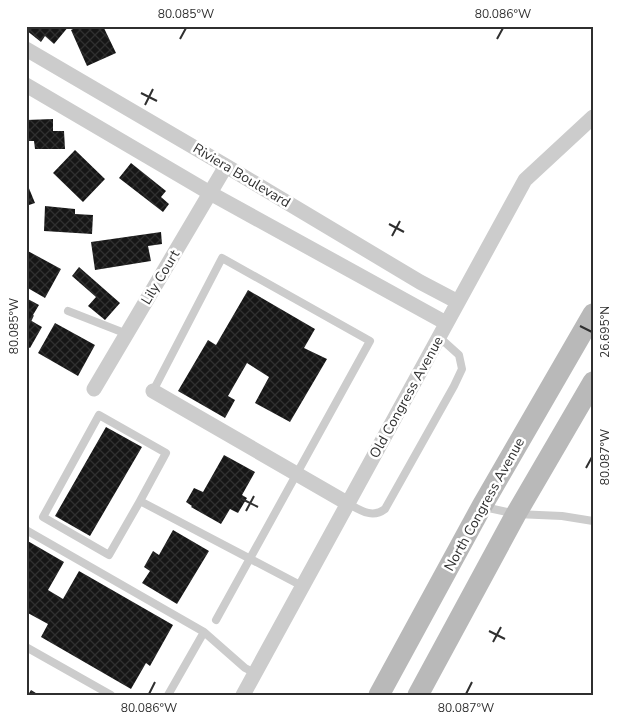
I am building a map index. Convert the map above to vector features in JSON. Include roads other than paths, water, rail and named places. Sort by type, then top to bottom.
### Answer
[{"type":"street","name":"Riviera Boulevard","points":[[26,50],[226,166],[420,282],[458,302]]},
{"type":"street","name":"Riviera Boulevard","points":[[26,85],[210,193],[446,323]]},
{"type":"street","name":"Old Congress Avenue","points":[[243,695],[525,180],[593,117]]},
{"type":"street","name":"Lily Court","points":[[94,389],[226,166]]},
{"type":"street","name":"North Congress Avenue","points":[[379,695],[482,506],[593,314]]},
{"type":"street","points":[[418,695],[516,514],[593,382]]},
{"type":"street","points":[[153,391],[347,503]]},
{"type":"lane","points":[[153,391],[222,258],[370,342],[216,620]]},
{"type":"lane","points":[[68,312],[126,334]]},
{"type":"lane","points":[[347,503],[373,515],[380,513],[385,509],[416,455],[462,369],[459,355],[439,337]]},
{"type":"lane","points":[[99,415],[166,453],[140,501],[109,555],[43,517],[99,415]]},
{"type":"lane","points":[[140,501],[302,586]]},
{"type":"lane","points":[[482,506],[516,514],[562,516],[593,521]]},
{"type":"lane","points":[[26,530],[204,632],[245,668],[255,673]]},
{"type":"lane","points":[[168,695],[204,632]]},
{"type":"lane","points":[[26,647],[112,695]]}]
